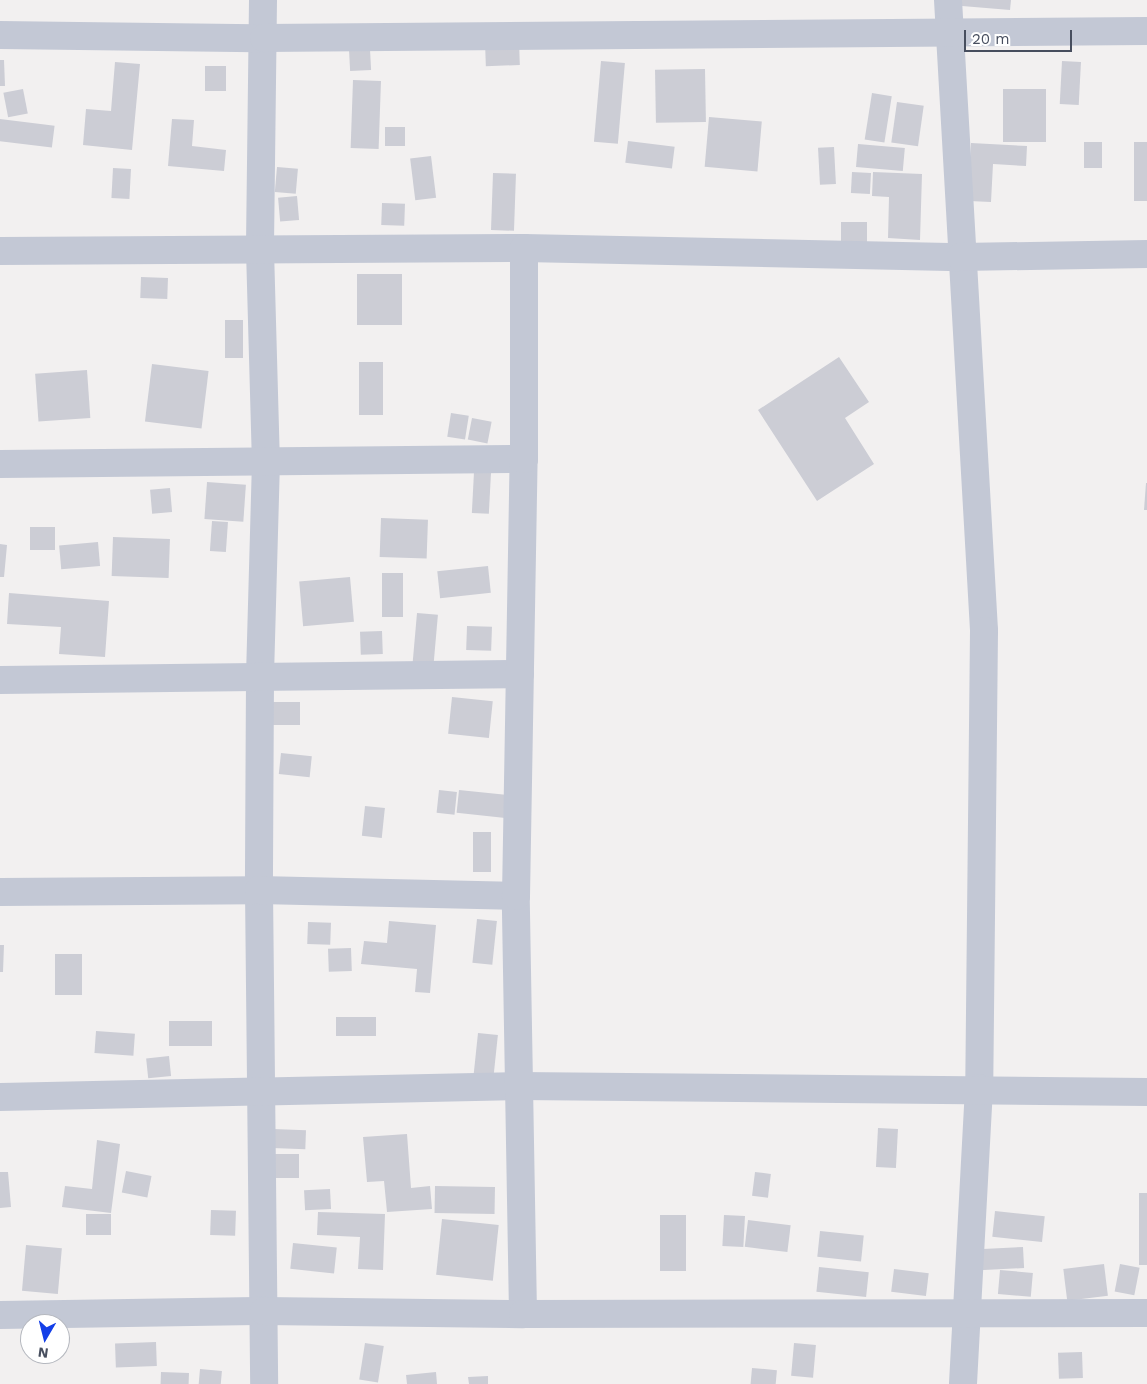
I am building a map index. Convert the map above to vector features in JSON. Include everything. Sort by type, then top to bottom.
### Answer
[{"type":"street","points":[[263,0],[260,250],[266,461],[260,678],[259,890],[264,1384]]},
{"type":"street","points":[[948,0],[948,33],[984,631],[979,1088],[965,1311],[963,1384]]},
{"type":"street","points":[[0,34],[264,38],[1147,31]]},
{"type":"street","points":[[523,1314],[516,896],[524,459],[524,248]]},
{"type":"street","points":[[0,251],[524,248],[961,257],[1147,254]]},
{"type":"street","points":[[0,464],[524,459]]},
{"type":"street","points":[[0,680],[520,674]]},
{"type":"street","points":[[0,892],[259,890],[516,896]]},
{"type":"street","points":[[0,1097],[519,1086],[979,1088],[1147,1092]]},
{"type":"street","points":[[0,1314],[264,1311],[523,1314],[965,1311],[1147,1312]]},
{"type":"building","points":[[950,0],[1011,0],[1010,10],[950,5]]},
{"type":"building","points":[[519,41],[520,65],[486,66],[485,42]]},
{"type":"building","points":[[370,49],[371,70],[350,71],[349,50]]},
{"type":"building","points":[[0,60],[4,60],[5,86],[0,86]]},
{"type":"building","points":[[601,61],[625,63],[618,144],[594,142]]},
{"type":"building","points":[[1062,61],[1081,62],[1079,105],[1060,104]]},
{"type":"building","points":[[115,62],[140,64],[132,150],[83,145],[86,109],[111,111]]},
{"type":"building","points":[[205,66],[226,66],[226,91],[205,91]]},
{"type":"building","points":[[705,69],[706,122],[656,123],[655,70]]},
{"type":"building","points":[[353,80],[381,81],[379,149],[351,148]]},
{"type":"building","points":[[23,89],[28,114],[8,117],[3,93]]},
{"type":"building","points":[[1003,89],[1046,89],[1046,142],[1003,142]]},
{"type":"building","points":[[872,93],[892,96],[884,143],[865,139]]},
{"type":"building","points":[[897,102],[924,106],[918,146],[891,143]]},
{"type":"building","points":[[709,117],[762,122],[757,171],[705,167]]},
{"type":"building","points":[[0,119],[55,126],[52,148],[0,141]]},
{"type":"building","points":[[172,119],[194,120],[192,146],[226,150],[224,171],[168,166]]},
{"type":"building","points":[[385,127],[405,127],[405,146],[385,146]]},
{"type":"building","points":[[628,141],[675,147],[672,169],[625,163]]},
{"type":"building","points":[[1084,142],[1102,142],[1102,168],[1084,168]]},
{"type":"building","points":[[1134,142],[1147,142],[1147,201],[1134,201]]},
{"type":"building","points":[[971,143],[1027,146],[1026,166],[993,164],[991,202],[969,201]]},
{"type":"building","points":[[858,144],[905,148],[903,171],[856,167]]},
{"type":"building","points":[[834,147],[836,184],[820,185],[818,148]]},
{"type":"building","points":[[431,156],[436,198],[415,200],[410,159]]},
{"type":"building","points":[[277,167],[298,169],[296,194],[275,192]]},
{"type":"building","points":[[113,168],[131,169],[129,199],[111,198]]},
{"type":"building","points":[[852,172],[871,173],[870,194],[851,193]]},
{"type":"building","points":[[873,172],[922,174],[920,240],[888,238],[889,197],[872,196]]},
{"type":"building","points":[[493,173],[516,174],[514,231],[491,230]]},
{"type":"building","points":[[297,196],[299,220],[280,222],[278,198]]},
{"type":"building","points":[[382,203],[405,204],[404,226],[381,225]]},
{"type":"building","points":[[841,222],[867,222],[867,242],[841,242]]},
{"type":"building","points":[[357,274],[402,274],[402,325],[357,325]]},
{"type":"building","points":[[141,277],[168,278],[167,299],[140,298]]},
{"type":"building","points":[[225,320],[243,320],[243,358],[225,358]]},
{"type":"building","points":[[839,357],[869,402],[845,418],[874,464],[817,501],[758,410]]},
{"type":"building","points":[[359,362],[383,362],[383,415],[359,415]]},
{"type":"building","points":[[152,364],[209,371],[202,429],[145,422]]},
{"type":"building","points":[[87,370],[90,418],[38,422],[35,374]]},
{"type":"building","points":[[451,413],[469,416],[465,440],[447,437]]},
{"type":"building","points":[[472,418],[492,422],[487,443],[468,440]]},
{"type":"building","points":[[474,472],[491,473],[489,514],[472,513]]},
{"type":"building","points":[[207,482],[246,485],[243,522],[204,519]]},
{"type":"building","points":[[1146,483],[1147,510],[1144,510]]},
{"type":"building","points":[[170,488],[172,512],[152,514],[150,490]]},
{"type":"building","points":[[381,518],[428,520],[427,559],[380,557]]},
{"type":"building","points":[[212,521],[228,522],[226,552],[210,551]]},
{"type":"building","points":[[30,527],[55,527],[55,550],[30,550]]},
{"type":"building","points":[[113,537],[170,539],[169,578],[112,576]]},
{"type":"building","points":[[98,542],[100,566],[61,569],[59,545]]},
{"type":"building","points":[[0,544],[7,545],[4,577],[0,577]]},
{"type":"building","points":[[488,566],[491,593],[440,598],[437,571]]},
{"type":"building","points":[[382,573],[403,573],[403,617],[382,617]]},
{"type":"building","points":[[350,577],[354,622],[303,626],[299,581]]},
{"type":"building","points":[[9,593],[109,601],[105,657],[59,654],[61,627],[7,624]]},
{"type":"building","points":[[417,613],[438,615],[433,669],[412,667]]},
{"type":"building","points":[[467,626],[492,627],[491,651],[466,650]]},
{"type":"building","points":[[382,631],[383,654],[361,655],[360,632]]},
{"type":"building","points":[[452,697],[493,701],[489,738],[448,734]]},
{"type":"building","points":[[265,702],[300,702],[300,725],[265,725]]},
{"type":"building","points":[[281,753],[312,756],[310,777],[279,774]]},
{"type":"building","points":[[439,790],[457,792],[454,815],[437,813]]},
{"type":"building","points":[[459,790],[508,795],[505,818],[457,813]]},
{"type":"building","points":[[365,806],[385,808],[382,838],[362,836]]},
{"type":"building","points":[[473,832],[491,832],[491,872],[473,872]]},
{"type":"building","points":[[477,919],[497,921],[492,965],[472,963]]},
{"type":"building","points":[[389,921],[436,925],[430,993],[415,992],[417,969],[361,964],[364,941],[387,943]]},
{"type":"building","points":[[308,922],[331,923],[330,945],[307,944]]},
{"type":"building","points":[[0,945],[4,945],[3,972],[0,972]]},
{"type":"building","points":[[351,948],[352,971],[329,972],[328,949]]},
{"type":"building","points":[[55,954],[82,954],[82,995],[55,995]]},
{"type":"building","points":[[336,1017],[376,1017],[376,1036],[336,1036]]},
{"type":"building","points":[[169,1021],[212,1021],[212,1046],[169,1046]]},
{"type":"building","points":[[96,1031],[135,1034],[133,1056],[94,1053]]},
{"type":"building","points":[[478,1033],[498,1035],[493,1084],[473,1082]]},
{"type":"building","points":[[169,1056],[171,1076],[148,1078],[146,1058]]},
{"type":"building","points":[[878,1128],[898,1129],[896,1168],[876,1167]]},
{"type":"building","points":[[273,1129],[306,1130],[305,1149],[272,1148]]},
{"type":"building","points":[[407,1134],[411,1188],[430,1186],[432,1209],[387,1212],[384,1181],[367,1182],[363,1137]]},
{"type":"building","points":[[97,1140],[120,1144],[111,1213],[62,1207],[65,1186],[92,1189]]},
{"type":"building","points":[[274,1154],[299,1154],[299,1178],[274,1178]]},
{"type":"building","points":[[126,1171],[152,1176],[147,1198],[122,1193]]},
{"type":"building","points":[[0,1172],[8,1172],[11,1207],[0,1208]]},
{"type":"building","points":[[755,1172],[771,1174],[768,1198],[752,1196]]},
{"type":"building","points":[[435,1186],[495,1187],[495,1214],[435,1213]]},
{"type":"building","points":[[330,1189],[331,1209],[305,1210],[304,1190]]},
{"type":"building","points":[[1139,1193],[1147,1193],[1147,1265],[1139,1265]]},
{"type":"building","points":[[211,1210],[236,1211],[235,1236],[210,1235]]},
{"type":"building","points":[[995,1211],[1045,1216],[1042,1242],[992,1237]]},
{"type":"building","points":[[318,1212],[385,1214],[383,1270],[358,1269],[360,1237],[317,1235]]},
{"type":"building","points":[[86,1214],[111,1214],[111,1235],[86,1235]]},
{"type":"building","points":[[660,1215],[686,1215],[686,1271],[660,1271]]},
{"type":"building","points":[[724,1215],[745,1216],[743,1247],[722,1246]]},
{"type":"building","points":[[442,1219],[499,1225],[493,1281],[436,1275]]},
{"type":"building","points":[[748,1220],[791,1225],[787,1252],[745,1247]]},
{"type":"building","points":[[820,1231],[864,1236],[861,1261],[817,1257]]},
{"type":"building","points":[[293,1243],[337,1248],[334,1273],[290,1269]]},
{"type":"building","points":[[26,1245],[62,1248],[58,1294],[22,1291]]},
{"type":"building","points":[[1023,1247],[1024,1268],[979,1270],[978,1249]]},
{"type":"building","points":[[1104,1264],[1108,1296],[1067,1301],[1063,1269]]},
{"type":"building","points":[[1120,1264],[1140,1268],[1134,1295],[1115,1291]]},
{"type":"building","points":[[819,1267],[869,1272],[866,1297],[816,1292]]},
{"type":"building","points":[[894,1269],[929,1273],[926,1296],[891,1292]]},
{"type":"building","points":[[1000,1270],[1033,1273],[1031,1297],[998,1294]]},
{"type":"building","points":[[156,1342],[157,1366],[116,1367],[115,1343]]},
{"type":"building","points":[[365,1343],[384,1346],[378,1383],[359,1380]]},
{"type":"building","points":[[794,1343],[816,1345],[813,1378],[791,1376]]},
{"type":"building","points":[[1082,1352],[1083,1378],[1059,1379],[1058,1353]]},
{"type":"building","points":[[752,1368],[777,1370],[776,1384],[751,1384]]},
{"type":"building","points":[[200,1369],[222,1371],[221,1384],[199,1384]]},
{"type":"building","points":[[161,1372],[189,1373],[189,1384],[161,1384]]},
{"type":"building","points":[[436,1372],[437,1384],[407,1384],[406,1375]]},
{"type":"building","points":[[488,1376],[488,1384],[469,1384],[468,1377]]}]
